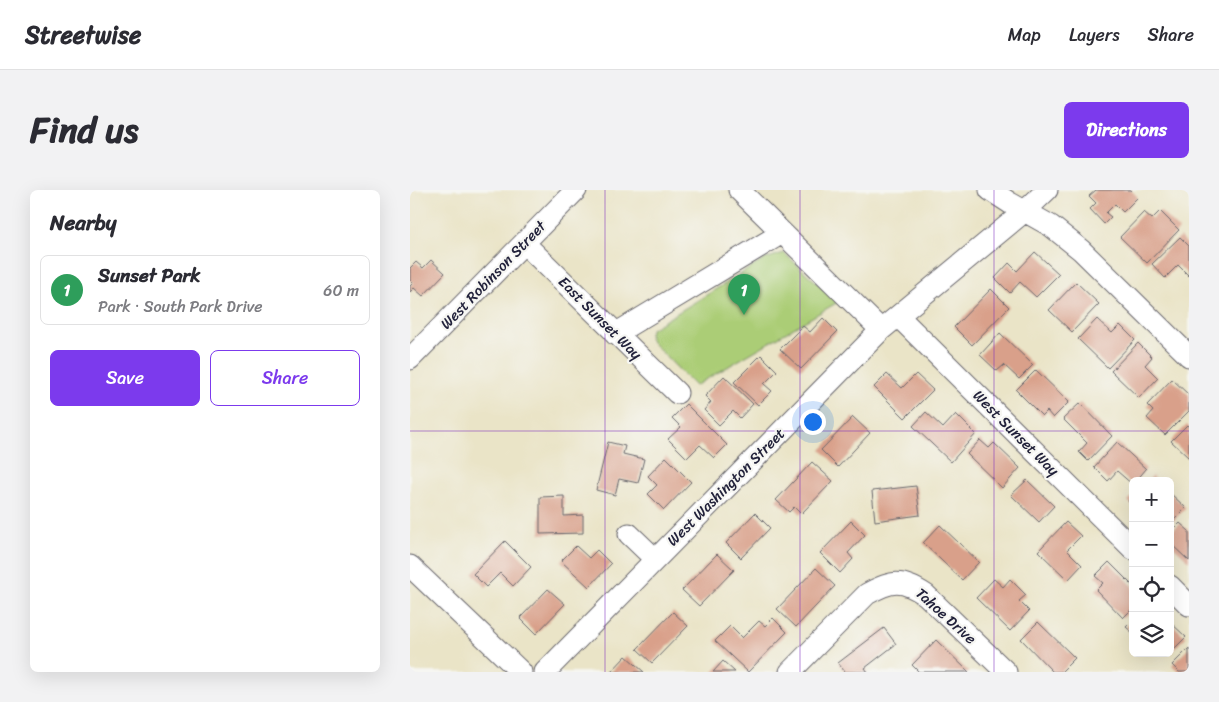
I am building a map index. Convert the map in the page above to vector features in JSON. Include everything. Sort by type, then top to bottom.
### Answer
[{"type":"street","name":"West Robinson Street","points":[[410,360],[576,190]]},
{"type":"street","points":[[739,190],[881,330]]},
{"type":"street","points":[[990,190],[1050,226],[1081,250],[1189,356]]},
{"type":"street","name":"West Washington Street","points":[[545,672],[881,330],[1025,211],[1047,190]]},
{"type":"street","points":[[616,334],[782,233]]},
{"type":"street","name":"East Sunset Way","points":[[524,243],[677,393]]},
{"type":"street","name":"West Sunset Way","points":[[899,317],[1129,545]]},
{"type":"street","points":[[629,534],[655,559]]},
{"type":"street","points":[[412,572],[521,672]]},
{"type":"street","name":"Tahoe Drive","points":[[790,672],[867,594],[881,586],[896,583],[913,586],[926,595],[1006,672]]},
{"type":"street","points":[[1174,590],[1189,605]]},
{"type":"green space","points":[[784,253],[838,302],[695,386],[649,339],[651,329],[765,259]]},
{"type":"building","points":[[1096,190],[1131,190],[1138,197],[1123,212],[1115,204],[1106,213],[1111,217],[1104,224],[1090,209],[1096,203],[1089,196]]},
{"type":"building","points":[[1160,211],[1179,230],[1147,263],[1120,237],[1144,212],[1152,219]]},
{"type":"building","points":[[1180,237],[1189,246],[1189,276],[1178,265],[1165,278],[1152,264]]},
{"type":"building","points":[[1035,252],[1059,274],[1036,297],[1020,282],[1010,293],[995,278],[1009,263],[1017,271]]},
{"type":"building","points":[[431,260],[445,273],[423,296],[414,288],[410,292],[410,286],[413,283],[410,280],[410,268],[416,262],[423,268]]},
{"type":"building","points":[[1076,282],[1099,304],[1072,332],[1049,310]]},
{"type":"building","points":[[991,289],[1009,307],[972,345],[954,327]]},
{"type":"building","points":[[823,318],[837,332],[801,369],[780,349],[803,326],[810,332]]},
{"type":"building","points":[[1097,319],[1112,333],[1120,325],[1135,340],[1108,368],[1078,339]]},
{"type":"building","points":[[1000,333],[1033,365],[1019,379],[1004,365],[997,371],[980,355]]},
{"type":"building","points":[[1138,343],[1152,357],[1145,365],[1158,378],[1139,398],[1111,371]]},
{"type":"building","points":[[761,355],[777,371],[764,384],[772,391],[758,405],[734,382]]},
{"type":"building","points":[[1036,370],[1069,402],[1053,418],[1047,411],[1042,416],[1016,390]]},
{"type":"building","points":[[887,374],[902,388],[916,374],[933,390],[905,418],[874,387]]},
{"type":"building","points":[[724,376],[753,404],[740,418],[733,411],[719,425],[704,410],[711,402],[705,396]]},
{"type":"building","points":[[1172,379],[1189,395],[1189,411],[1165,435],[1147,418],[1153,411],[1147,405]]},
{"type":"building","points":[[1080,403],[1112,436],[1088,461],[1079,452],[1087,443],[1063,419]]},
{"type":"building","points":[[686,404],[727,445],[714,458],[700,445],[687,458],[668,439],[681,427],[672,418]]},
{"type":"building","points":[[926,412],[943,428],[956,414],[976,434],[951,462],[913,426]]},
{"type":"building","points":[[853,417],[870,433],[838,467],[821,450]]},
{"type":"building","points":[[1187,425],[1189,427],[1189,458],[1171,441]]},
{"type":"building","points":[[980,440],[989,448],[994,443],[1020,468],[1002,488],[967,454]]},
{"type":"building","points":[[608,442],[625,446],[623,454],[644,459],[638,483],[619,479],[615,495],[596,490]]},
{"type":"building","points":[[1117,442],[1146,469],[1139,477],[1129,477],[1129,482],[1117,471],[1108,481],[1094,467]]},
{"type":"building","points":[[666,457],[691,482],[664,510],[648,494],[657,485],[648,476]]},
{"type":"building","points":[[812,462],[833,481],[801,514],[794,507],[789,512],[776,500]]},
{"type":"building","points":[[1027,480],[1054,506],[1039,522],[1011,495]]},
{"type":"building","points":[[916,486],[920,515],[875,521],[872,491]]},
{"type":"building","points":[[564,496],[564,516],[583,515],[583,533],[540,534],[540,497]]},
{"type":"building","points":[[1174,497],[1186,508],[1174,520]]},
{"type":"building","points":[[755,513],[770,528],[741,558],[726,543]]},
{"type":"building","points":[[851,521],[865,535],[848,553],[853,559],[840,573],[820,553]]},
{"type":"building","points":[[1066,522],[1081,536],[1067,550],[1082,565],[1068,580],[1038,551]]},
{"type":"building","points":[[1180,523],[1189,531],[1189,561],[1174,547],[1174,529]]},
{"type":"building","points":[[940,525],[979,562],[962,580],[923,543]]},
{"type":"building","points":[[505,541],[531,567],[513,586],[500,573],[486,587],[473,574]]},
{"type":"building","points":[[576,546],[589,558],[597,550],[611,564],[589,587],[561,561]]},
{"type":"building","points":[[717,554],[734,570],[699,606],[682,590]]},
{"type":"building","points":[[1109,562],[1129,582],[1129,612],[1123,618],[1096,590],[1103,583],[1095,576]]},
{"type":"building","points":[[816,568],[835,586],[796,627],[777,609]]},
{"type":"building","points":[[994,579],[1003,587],[1010,579],[1026,595],[1019,601],[1029,611],[1010,631],[976,598]]},
{"type":"building","points":[[548,589],[565,604],[536,634],[520,618]]},
{"type":"building","points":[[673,612],[688,626],[652,663],[637,649]]},
{"type":"building","points":[[773,618],[787,632],[748,672],[715,641],[730,626],[742,638],[759,621],[765,626]]},
{"type":"building","points":[[1038,622],[1075,658],[1061,672],[1053,672],[1021,639]]},
{"type":"building","points":[[1174,626],[1186,637],[1174,649]]},
{"type":"building","points":[[884,628],[896,644],[865,668],[868,672],[845,672],[838,663]]},
{"type":"building","points":[[936,640],[969,672],[919,672],[912,665]]},
{"type":"building","points":[[1189,648],[1189,672],[1179,672],[1172,665]]},
{"type":"building","points":[[626,656],[644,672],[611,672]]},
{"type":"building","points":[[723,661],[735,672],[713,672]]},
{"type":"place","name":"Sunset Park","points":[[744,315]]}]
